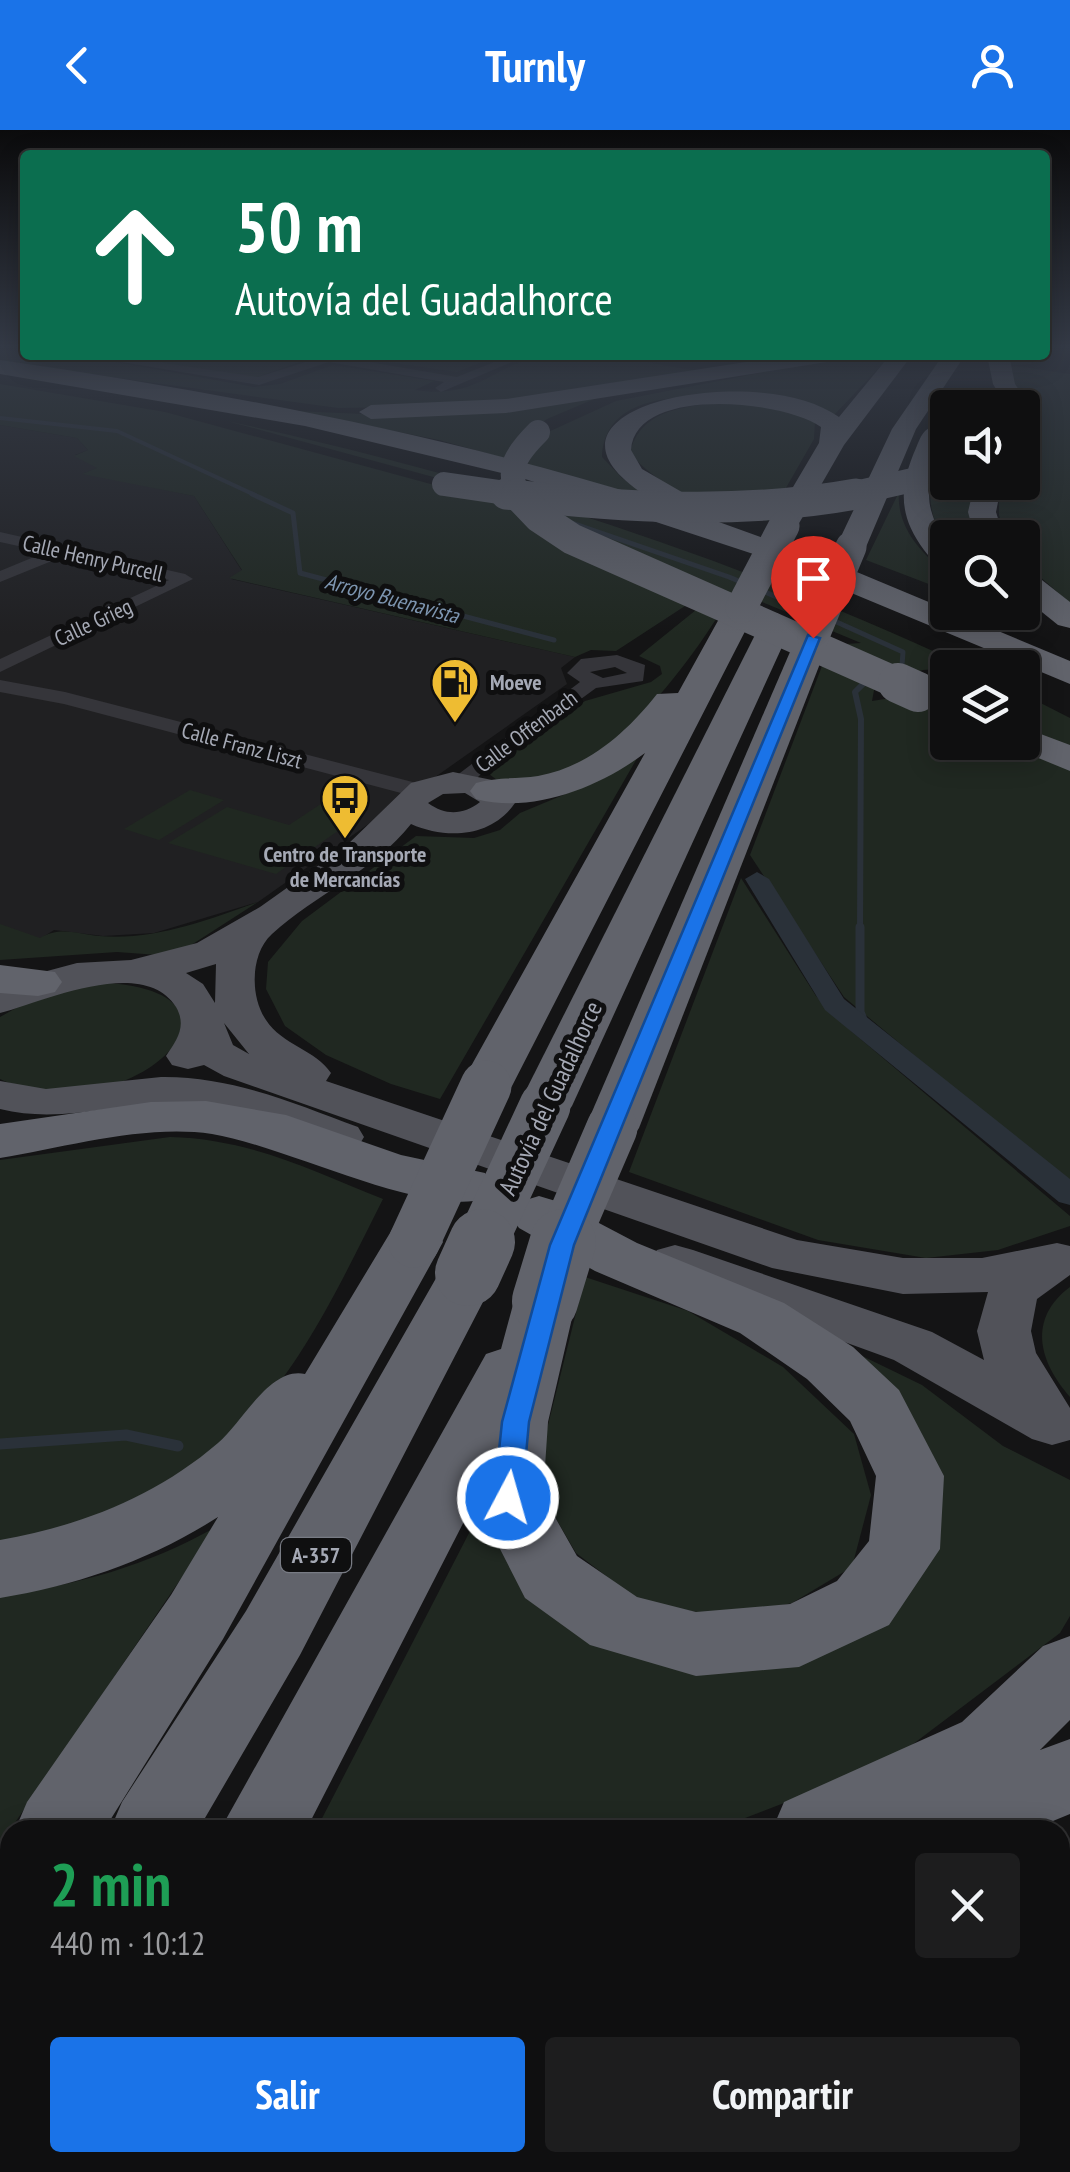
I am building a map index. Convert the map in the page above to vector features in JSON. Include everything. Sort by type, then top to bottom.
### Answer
[{"type":"highway","points":[[297,443],[310,447]]},
{"type":"highway","points":[[358,443],[582,504],[862,605],[962,650]]},
{"type":"highway","points":[[417,443],[607,494],[870,589],[1070,674]]},
{"type":"highway","points":[[523,443],[511,464],[512,488],[536,517],[572,538],[930,697]]},
{"type":"highway","points":[[617,443],[623,466],[669,498],[930,593]]},
{"type":"highway","points":[[64,1820],[197,1617],[427,1251],[486,1086],[763,628],[784,526],[832,443]]},
{"type":"highway","name":"Autovía del Guadalhorce","points":[[158,1820],[273,1633],[427,1251],[546,1106],[763,628],[822,528],[865,443]]},
{"type":"highway","name":"Autovía del Guadalhorce","points":[[267,1820],[420,1542],[545,1302],[562,1245],[612,1128],[763,628],[851,547],[898,443]]},
{"type":"highway","points":[[930,447],[914,481],[913,500],[930,539]]},
{"type":"highway","points":[[415,476],[444,484],[564,500],[711,505],[830,496],[930,476]]},
{"type":"highway","points":[[1040,594],[1070,618]]},
{"type":"highway","points":[[1040,626],[1070,643]]},
{"type":"highway","points":[[479,787],[538,790],[606,764],[652,728],[690,673],[763,628]]},
{"type":"highway","points":[[1019,630],[1070,652]]},
{"type":"highway","points":[[1040,686],[1070,700]]},
{"type":"highway","points":[[1040,746],[1070,759]]},
{"type":"highway","points":[[0,1115],[51,1105]]},
{"type":"highway","points":[[0,1141],[151,1118],[206,1117],[267,1126],[389,1170],[457,1173]]},
{"type":"highway","points":[[545,1302],[515,1422],[508,1498],[551,1577],[616,1623],[696,1644],[799,1636],[863,1603],[904,1548],[910,1476],[876,1407],[830,1363],[762,1318],[616,1256],[548,1195]]},
{"type":"highway","points":[[0,1569],[36,1565],[135,1532],[216,1484],[289,1411],[427,1251]]},
{"type":"highway","points":[[835,1820],[990,1747],[1070,1669]]},
{"type":"highway","points":[[960,1820],[1070,1776]]},
{"type":"main road","points":[[13,987],[84,973],[129,972],[200,956],[254,926],[378,840],[407,828],[486,816],[498,803],[479,787],[442,784],[415,798],[378,840]]},
{"type":"main road","points":[[415,798],[422,816],[445,822]]},
{"type":"main road","points":[[126,1094],[178,1067],[201,1019],[209,968],[254,926]]},
{"type":"main road","points":[[254,926],[236,966],[233,987],[242,1018],[260,1044],[315,1076],[417,1112],[548,1195]]},
{"type":"main road","points":[[129,972],[173,984],[201,1019],[217,1054],[240,1068],[913,1346],[1061,1430]]},
{"type":"main road","points":[[0,1095],[51,1105],[182,1090],[216,1094],[457,1173],[790,1256],[903,1276],[982,1276],[1060,1259]]},
{"type":"main road","points":[[1060,1259],[1020,1285],[1003,1322],[1004,1349],[1019,1388],[1061,1430]]},
{"type":"street","name":"Calle Henry Purcell","points":[[0,537],[186,578]]},
{"type":"street","points":[[0,577],[63,551]]},
{"type":"street","name":"Calle Grieg","points":[[0,666],[186,578]]},
{"type":"street","name":"Calle Franz Liszt","points":[[0,676],[54,689],[65,698]]},
{"type":"street","name":"Calle Offenbach","points":[[479,787],[467,776],[480,763],[592,682]]},
{"type":"street","name":"Calle Franz Liszt","points":[[0,686],[38,697],[65,698],[415,798]]},
{"type":"shaded area","points":[[0,443],[82,443],[88,450],[75,455],[98,468],[85,473],[194,496],[242,571],[231,579],[575,657],[561,668],[567,684],[258,902],[154,933],[103,936],[54,930],[40,939],[0,925]]},
{"type":"shaded area","points":[[82,443],[280,443],[438,486],[448,481],[309,443],[324,443],[604,523],[788,589],[930,650],[930,670],[875,685],[872,701],[910,695],[930,704],[930,760],[1040,760],[1040,754],[1070,768],[1070,1185],[844,997],[750,855],[830,645],[861,643],[733,590],[682,668],[609,746],[560,775],[497,780],[485,771],[585,701],[651,682],[662,674],[660,666],[639,656],[712,597],[705,593],[616,651],[591,650],[575,657],[229,578],[242,570],[194,496],[82,474],[97,468],[74,456],[88,450]]},
{"type":"shaded area","points":[[451,443],[606,443],[602,457],[622,478],[656,500]]},
{"type":"shaded area","points":[[633,443],[812,443],[767,521],[692,498],[659,479],[630,453]]},
{"type":"shaded area","points":[[1040,443],[1070,443],[1070,603],[1040,577],[1040,520],[1001,520],[999,500],[1040,500]]},
{"type":"shaded area","points":[[899,492],[906,528],[930,559],[930,584],[866,560]]},
{"type":"shaded area","points":[[971,500],[974,520],[935,520],[931,503]]},
{"type":"shaded area","points":[[1040,703],[1070,718],[1070,752],[1040,738]]},
{"type":"shaded area","points":[[643,748],[440,1099],[391,1084],[326,1055],[285,1026],[266,989],[268,962],[302,921],[416,836],[474,838],[500,830],[520,813],[604,778]]},
{"type":"shaded area","points":[[190,790],[224,800],[159,840],[124,829]]},
{"type":"shaded area","points":[[339,792],[352,796],[342,805],[345,810],[361,815],[276,874],[168,843],[227,807],[289,825]]},
{"type":"shaded area","points":[[741,878],[816,996],[851,1031],[1070,1216],[1070,1226],[998,1250],[926,1258],[818,1240],[629,1172]]},
{"type":"shaded area","points":[[258,902],[185,949],[158,955],[117,952],[0,960],[0,924],[40,938],[62,932],[119,937],[180,928]]},
{"type":"shaded area","points":[[108,983],[153,992],[177,1007],[182,1027],[171,1049],[148,1068],[116,1084],[78,1092],[37,1089],[0,1079],[0,1017],[41,994]]},
{"type":"shaded area","points":[[170,1137],[253,1150],[383,1199],[306,1343],[246,1422],[209,1456],[164,1487],[111,1515],[0,1544],[0,1160]]},
{"type":"shaded area","points":[[585,1277],[688,1311],[783,1367],[854,1434],[871,1495],[852,1567],[792,1603],[712,1615],[639,1601],[576,1553],[534,1481]]},
{"type":"shaded area","points":[[1070,1287],[1070,1397],[1051,1370],[1042,1341],[1048,1313]]},
{"type":"shaded area","points":[[854,1352],[922,1385],[1003,1446],[1070,1480],[1070,1616],[1060,1633],[888,1763],[740,1820],[321,1820],[485,1502],[526,1573],[779,1653],[937,1515]]},
{"type":"shaded area","points":[[216,1527],[17,1820],[0,1820],[0,1595],[111,1572]]},
{"type":"waterway","name":"Arroyo Buenavista","points":[[143,443],[257,496]]},
{"type":"waterway","name":"Arroyo Buenavista","points":[[252,494],[293,513],[300,573],[554,640]]},
{"type":"waterway","points":[[572,523],[729,577],[815,613]]},
{"type":"waterway","points":[[830,619],[903,652],[902,665],[893,669]]},
{"type":"waterway","points":[[860,930],[861,719],[855,692],[869,678]]},
{"type":"waterway","points":[[757,879],[834,1004],[1070,1195]]},
{"type":"waterway","points":[[860,930],[860,1012],[868,1032]]},
{"type":"waterway","points":[[0,1444],[126,1435],[178,1446]]},
{"type":"place","name":"Moeve","points":[[455,724]]},
{"type":"place","name":"Centro de Transporte de Mercancías","points":[[345,840]]},
{"type":"route","points":[[508,1498],[515,1422],[562,1245],[801,676],[813,638]]}]
